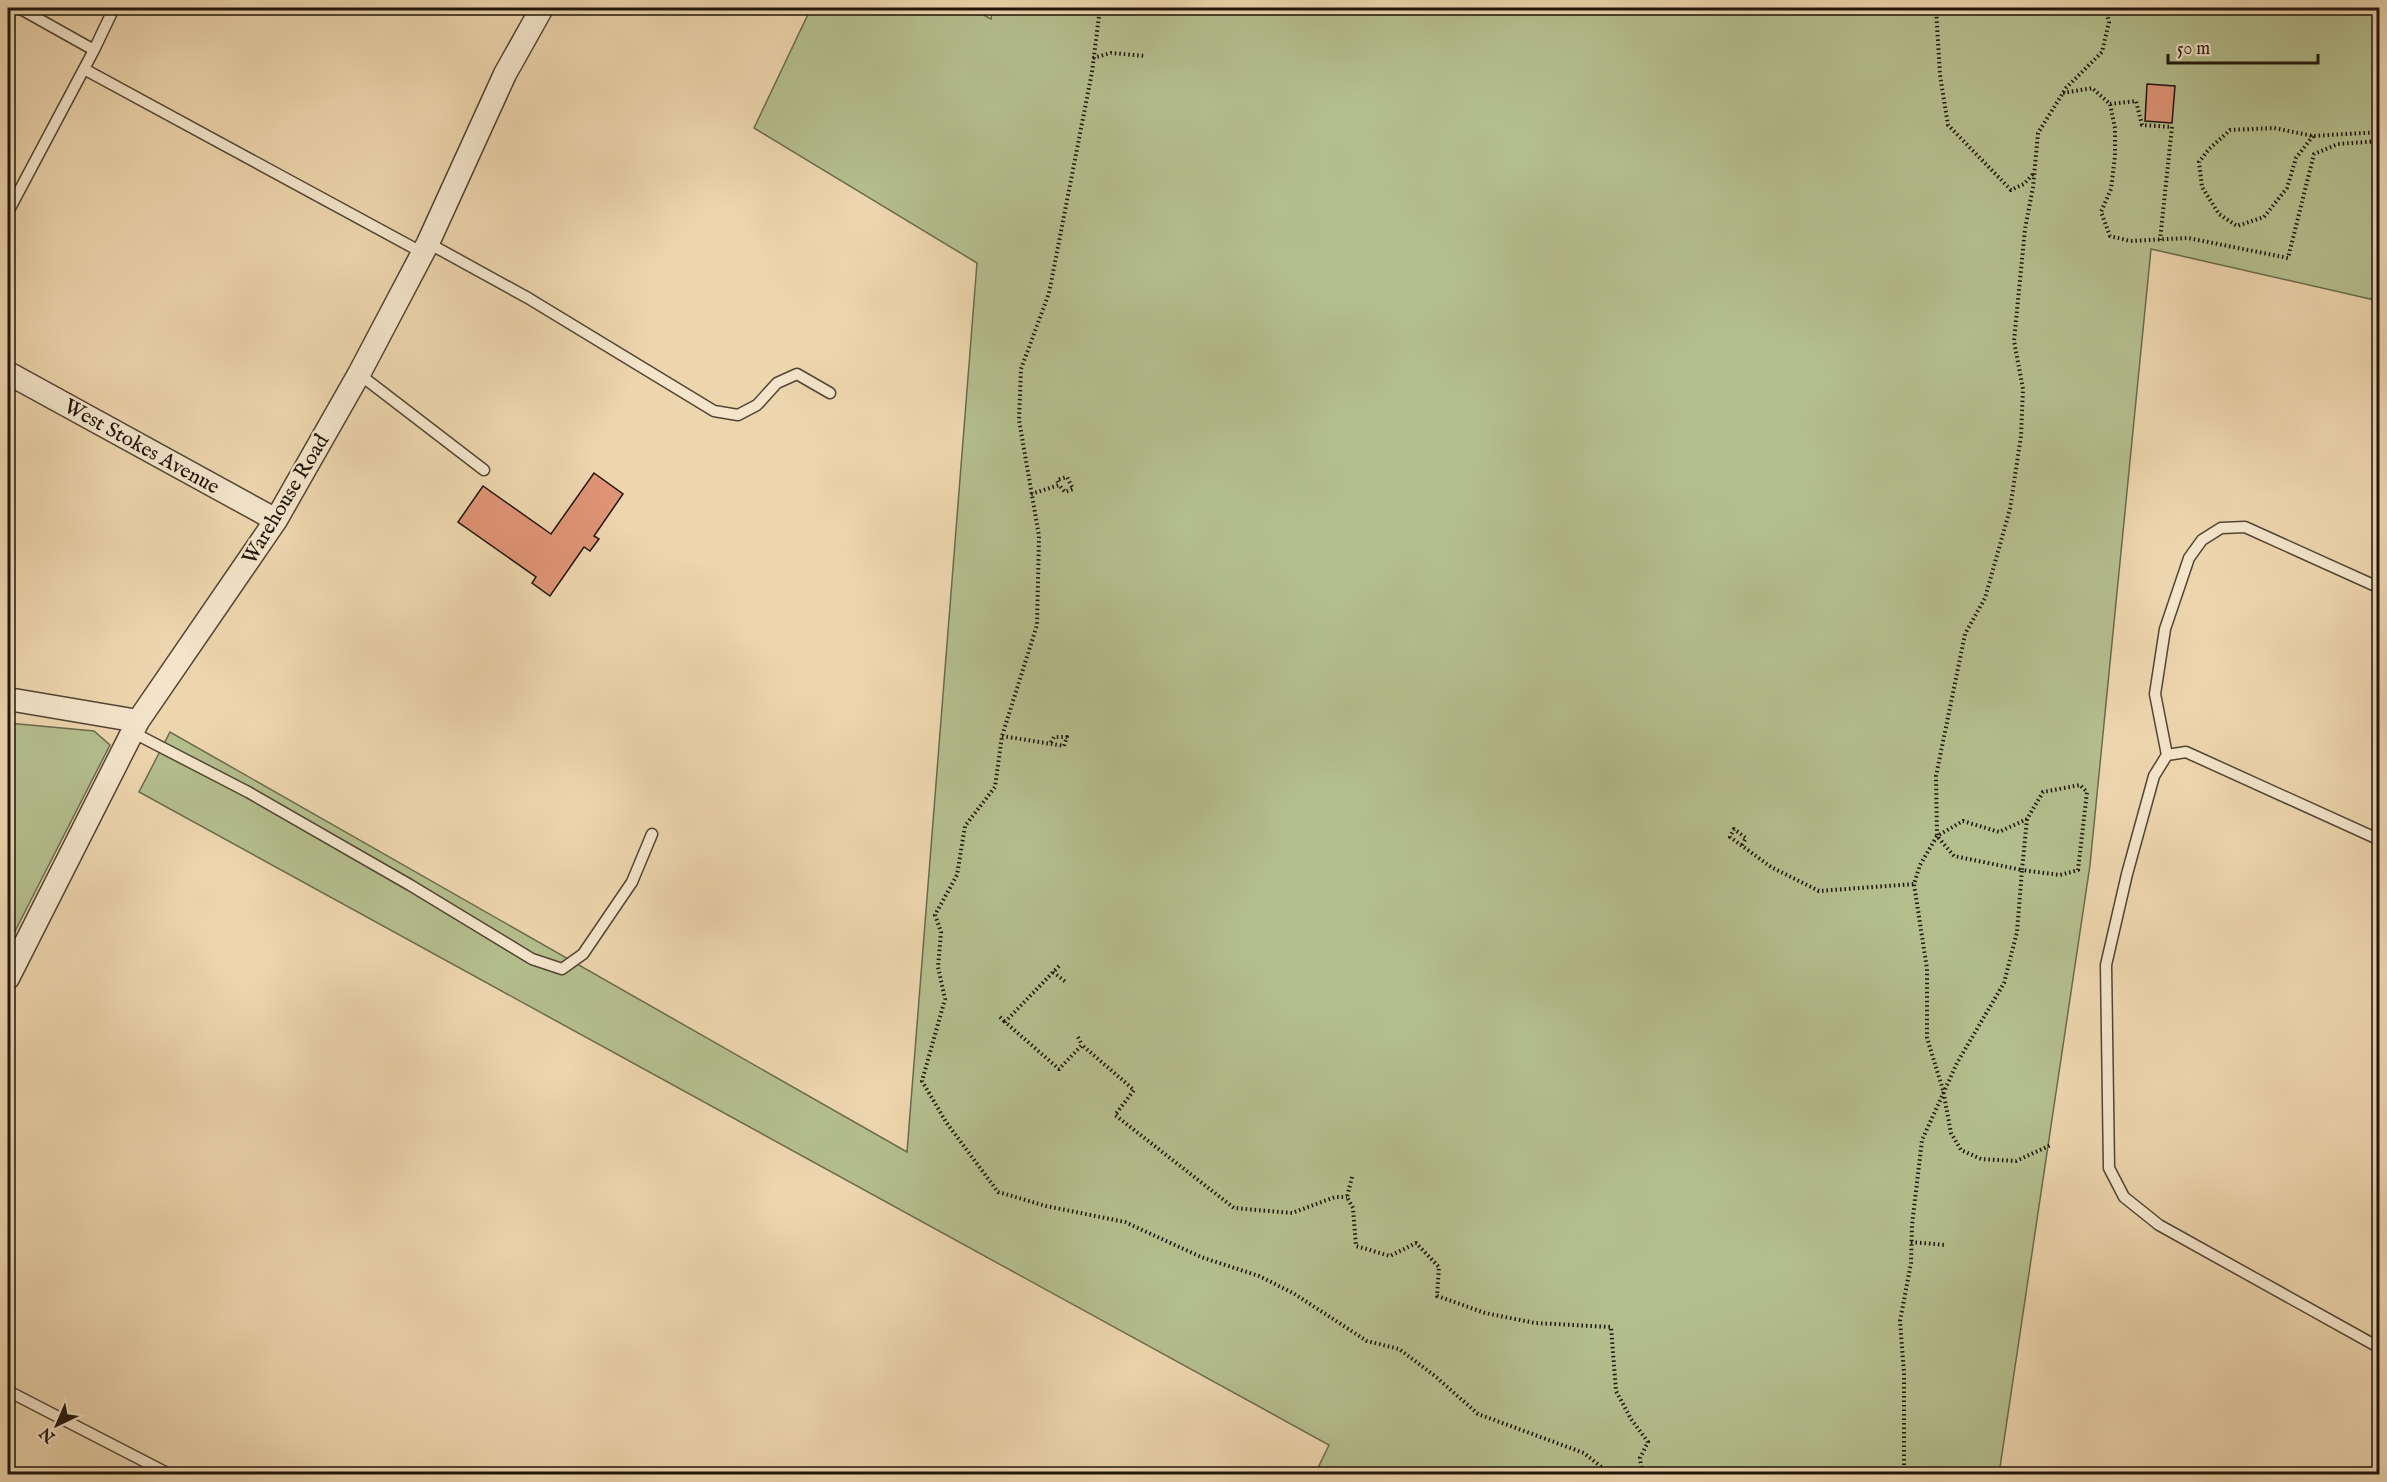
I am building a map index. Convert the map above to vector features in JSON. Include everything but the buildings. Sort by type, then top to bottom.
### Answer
[{"type":"street","name":"Warehouse Road","points":[[8,978],[135,727],[276,520],[359,374],[425,248],[506,74],[542,8]]},
{"type":"street","name":"West Stokes Avenue","points":[[8,373],[276,520]]},
{"type":"street","points":[[8,699],[135,727]]},
{"type":"lane","points":[[19,8],[94,50]]},
{"type":"lane","points":[[8,212],[114,8]]},
{"type":"lane","points":[[84,69],[425,248],[528,298],[714,411],[738,415],[757,405],[777,383],[797,374],[830,393]]},
{"type":"lane","points":[[359,374],[484,470]]},
{"type":"lane","points":[[2379,588],[2246,526],[2221,528],[2202,540],[2189,558],[2164,639],[2155,693],[2167,755],[2154,776],[2127,874],[2106,965],[2109,1168],[2124,1197],[2158,1225],[2379,1348]]},
{"type":"lane","points":[[135,727],[410,885],[532,959],[562,969],[583,954],[626,892],[652,834]]},
{"type":"lane","points":[[2167,755],[2186,752],[2379,840]]},
{"type":"lane","points":[[8,1391],[169,1474]]},
{"type":"path","points":[[1100,8],[1094,58],[1049,293],[1021,369],[1019,420],[1039,536],[1037,624],[1002,736],[995,787],[965,826],[957,875],[935,915],[941,932],[938,967],[945,999],[922,1081],[946,1122],[999,1192],[1046,1206],[1125,1222],[1201,1257],[1259,1276],[1293,1293],[1367,1341],[1399,1349],[1435,1376],[1478,1414],[1584,1453],[1610,1474]]},
{"type":"path","points":[[1936,8],[1940,75],[1948,125],[2011,190],[2024,184],[2035,173]]},
{"type":"path","points":[[1904,1474],[1904,1373],[1900,1321],[1911,1263],[1911,1242],[1922,1140],[1957,1063],[2004,983],[2018,932],[2022,870],[2027,819],[2043,792],[2080,785],[2087,792],[2078,870],[2060,876],[2022,870],[1954,856],[1937,836],[1936,776],[1965,634],[1985,598],[2010,509],[2022,436],[2023,389],[2014,341],[2038,133],[2062,93],[2102,52],[2109,22],[2105,8]]},
{"type":"path","points":[[1094,58],[1111,52],[1145,56]]},
{"type":"path","points":[[2062,93],[2092,88],[2110,104],[2115,129],[2115,156],[2111,189],[2101,212],[2110,236],[2130,242],[2188,238],[2288,258],[2314,154],[2338,144],[2379,141]]},
{"type":"path","points":[[2110,104],[2136,101],[2142,125],[2172,127],[2160,240]]},
{"type":"path","points":[[2313,136],[2296,158],[2288,188],[2264,218],[2237,226],[2219,214],[2202,187],[2199,162],[2209,149],[2230,130],[2274,128],[2313,136],[2379,132]]},
{"type":"path","points":[[1067,477],[1072,489],[1065,492],[1059,485],[1057,480],[1067,477]]},
{"type":"path","points":[[1031,494],[1059,485]]},
{"type":"path","points":[[1002,736],[1050,744]]},
{"type":"path","points":[[2027,819],[1999,832],[1963,821],[1937,836],[1920,865],[1914,884],[1927,969],[1927,1038],[1943,1090],[1951,1133],[1961,1150],[1981,1159],[2016,1161],[2051,1145]]},
{"type":"path","points":[[1742,845],[1771,867],[1819,891],[1914,884]]},
{"type":"path","points":[[1005,1022],[1059,966]]},
{"type":"path","points":[[1053,972],[1067,983]]},
{"type":"path","points":[[1000,1017],[1059,1069],[1082,1045]]},
{"type":"path","points":[[1078,1036],[1082,1045],[1134,1090],[1115,1115],[1234,1208],[1292,1213],[1335,1197],[1347,1197]]},
{"type":"path","points":[[1352,1177],[1347,1197],[1353,1208],[1356,1246],[1390,1256],[1416,1243],[1439,1267],[1437,1296],[1485,1313],[1535,1323],[1611,1327],[1616,1391],[1631,1419],[1648,1442],[1640,1458],[1642,1474]]},
{"type":"path","points":[[1911,1242],[1945,1245]]},
{"type":"green space","points":[[811,8],[971,8],[991,19],[993,8],[2379,8],[2379,301],[2151,249],[2090,865],[1999,1474],[1315,1474],[1329,1445],[139,792],[170,732],[907,1152],[977,263],[754,128]]},
{"type":"green space","points":[[8,723],[94,731],[110,745],[8,945]]}]
